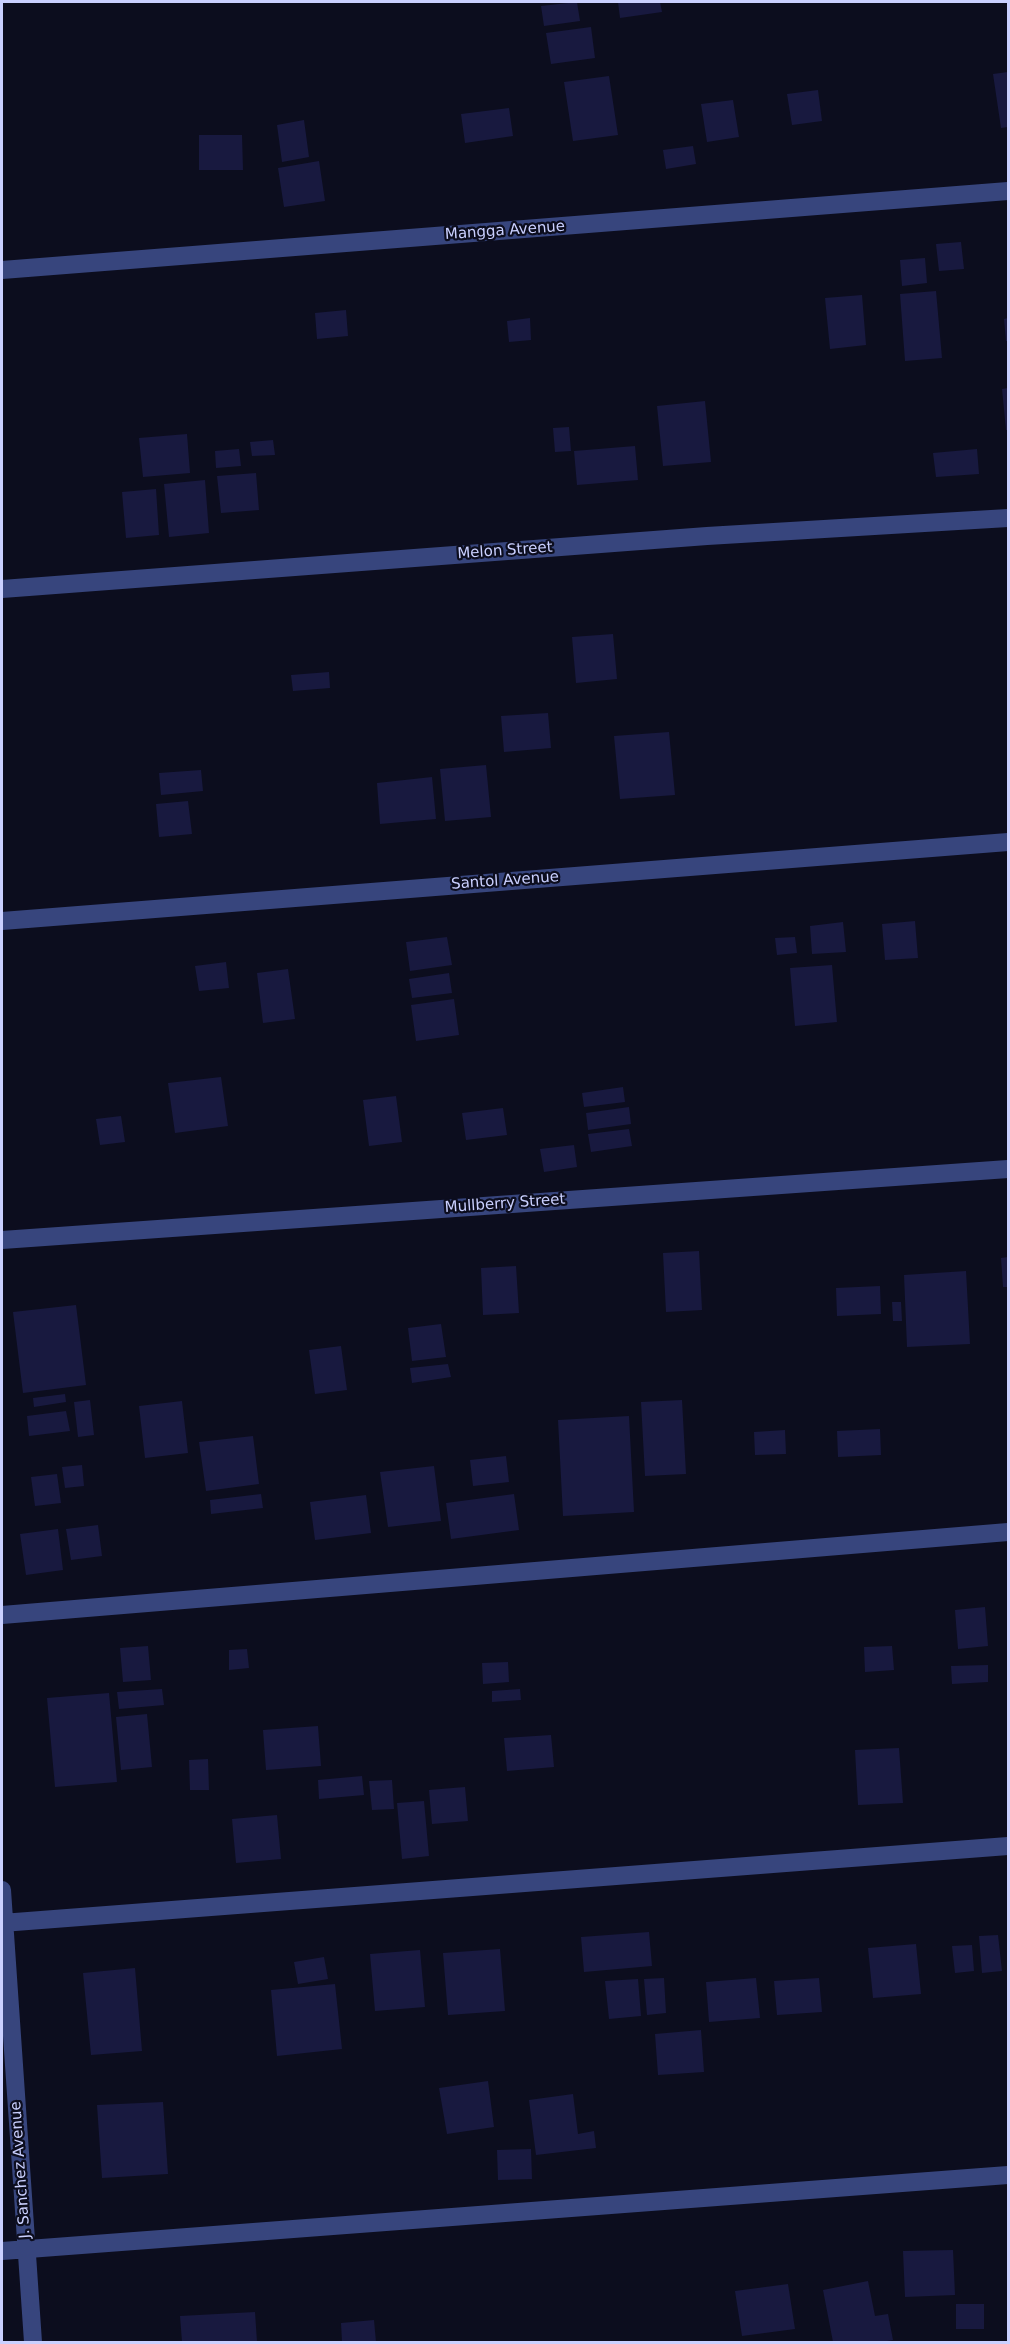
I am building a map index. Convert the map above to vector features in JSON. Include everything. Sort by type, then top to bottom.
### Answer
[{"type":"street","name":"Mangga Avenue","points":[[2,270],[1008,191]]},
{"type":"street","name":"Melon Street","points":[[2,589],[707,536],[1008,518]]},
{"type":"street","name":"Santol Avenue","points":[[2,921],[1008,842]]},
{"type":"street","name":"Mullberry Street","points":[[2,1240],[1008,1169]]},
{"type":"street","points":[[2,1615],[1008,1532]]},
{"type":"street","points":[[2,1923],[1008,1846]]},
{"type":"street","name":"J. Sanchez Avenue","points":[[2,1890],[2,1923],[33,2343]]},
{"type":"street","points":[[2,2251],[1008,2175]]},
{"type":"building","points":[[577,2],[580,21],[544,26],[541,6]]},
{"type":"building","points":[[618,2],[660,2],[662,12],[620,18]]},
{"type":"building","points":[[591,27],[595,58],[551,64],[546,33]]},
{"type":"building","points":[[1008,72],[1008,127],[1001,128],[993,74]]},
{"type":"building","points":[[609,76],[618,135],[573,141],[564,82]]},
{"type":"building","points":[[818,90],[822,121],[792,125],[787,94]]},
{"type":"building","points":[[733,100],[739,137],[707,142],[701,104]]},
{"type":"building","points":[[509,108],[513,136],[465,143],[461,114]]},
{"type":"building","points":[[304,120],[309,157],[282,162],[277,125]]},
{"type":"building","points":[[199,135],[242,135],[243,170],[199,170]]},
{"type":"building","points":[[693,146],[696,164],[666,169],[663,150]]},
{"type":"building","points":[[319,161],[325,201],[284,207],[278,168]]},
{"type":"building","points":[[961,242],[964,269],[939,271],[936,244]]},
{"type":"building","points":[[925,258],[927,283],[902,286],[900,260]]},
{"type":"building","points":[[936,291],[942,358],[905,361],[900,294]]},
{"type":"building","points":[[862,295],[866,345],[830,349],[825,298]]},
{"type":"building","points":[[346,310],[348,336],[317,339],[315,313]]},
{"type":"building","points":[[530,318],[531,340],[509,342],[507,321]]},
{"type":"building","points":[[1008,318],[1008,341],[1006,341],[1004,319]]},
{"type":"building","points":[[1008,388],[1008,430],[1006,430],[1002,389]]},
{"type":"building","points":[[705,401],[711,462],[663,466],[657,406]]},
{"type":"building","points":[[569,427],[571,451],[555,452],[553,428]]},
{"type":"building","points":[[187,434],[190,473],[143,477],[139,438]]},
{"type":"building","points":[[273,440],[275,455],[252,456],[250,442]]},
{"type":"building","points":[[635,446],[638,480],[577,485],[574,451]]},
{"type":"building","points":[[239,449],[241,466],[216,468],[215,451]]},
{"type":"building","points":[[977,449],[979,474],[936,477],[933,453]]},
{"type":"building","points":[[256,473],[259,510],[221,513],[217,476]]},
{"type":"building","points":[[205,480],[209,533],[169,537],[164,484]]},
{"type":"building","points":[[156,489],[159,535],[126,538],[122,492]]},
{"type":"building","points":[[613,634],[617,679],[576,683],[572,637]]},
{"type":"building","points":[[329,672],[330,688],[293,691],[291,675]]},
{"type":"building","points":[[548,713],[551,748],[504,752],[501,716]]},
{"type":"building","points":[[669,732],[675,795],[620,799],[614,736]]},
{"type":"building","points":[[486,765],[491,817],[445,821],[440,769]]},
{"type":"building","points":[[201,770],[203,791],[161,795],[159,773]]},
{"type":"building","points":[[432,777],[436,819],[380,824],[377,783]]},
{"type":"building","points":[[188,801],[192,834],[159,837],[156,804]]},
{"type":"building","points":[[915,921],[918,958],[885,960],[882,924]]},
{"type":"building","points":[[843,922],[846,952],[812,954],[810,926]]},
{"type":"building","points":[[447,937],[452,965],[410,971],[406,942]]},
{"type":"building","points":[[795,937],[797,953],[777,955],[775,938]]},
{"type":"building","points":[[226,962],[229,988],[199,991],[195,966]]},
{"type":"building","points":[[832,965],[837,1022],[795,1026],[790,968]]},
{"type":"building","points":[[288,969],[295,1019],[263,1023],[257,973]]},
{"type":"building","points":[[449,973],[452,993],[412,998],[409,979]]},
{"type":"building","points":[[454,999],[459,1035],[416,1041],[411,1005]]},
{"type":"building","points":[[221,1077],[228,1126],[175,1133],[168,1083]]},
{"type":"building","points":[[623,1087],[625,1102],[584,1107],[582,1093]]},
{"type":"building","points":[[396,1096],[402,1142],[369,1146],[363,1100]]},
{"type":"building","points":[[629,1107],[631,1124],[588,1130],[586,1113]]},
{"type":"building","points":[[503,1108],[507,1135],[466,1140],[462,1113]]},
{"type":"building","points":[[121,1116],[125,1142],[100,1145],[96,1119]]},
{"type":"building","points":[[629,1129],[632,1146],[591,1152],[588,1134]]},
{"type":"building","points":[[574,1145],[577,1167],[544,1172],[540,1149]]},
{"type":"building","points":[[699,1251],[702,1310],[666,1312],[663,1253]]},
{"type":"building","points":[[1008,1257],[1008,1287],[1003,1287],[1001,1258]]},
{"type":"building","points":[[516,1266],[519,1313],[483,1315],[481,1268]]},
{"type":"building","points":[[966,1271],[970,1344],[907,1347],[904,1275]]},
{"type":"building","points":[[880,1286],[881,1314],[837,1316],[836,1288]]},
{"type":"building","points":[[892,1302],[901,1302],[902,1321],[893,1321]]},
{"type":"building","points":[[76,1305],[86,1385],[23,1393],[13,1312]]},
{"type":"building","points":[[441,1324],[446,1357],[412,1361],[408,1328]]},
{"type":"building","points":[[341,1346],[347,1390],[315,1394],[309,1350]]},
{"type":"building","points":[[448,1364],[451,1377],[412,1383],[410,1368]]},
{"type":"building","points":[[65,1394],[66,1402],[34,1407],[33,1398]]},
{"type":"building","points":[[90,1400],[94,1435],[78,1437],[74,1402]]},
{"type":"building","points":[[682,1400],[686,1474],[645,1476],[641,1402]]},
{"type":"building","points":[[182,1401],[188,1453],[145,1458],[139,1406]]},
{"type":"building","points":[[66,1411],[70,1431],[29,1436],[27,1416]]},
{"type":"building","points":[[629,1416],[634,1512],[563,1516],[558,1420]]},
{"type":"building","points":[[880,1429],[881,1455],[838,1457],[837,1431]]},
{"type":"building","points":[[785,1430],[786,1454],[755,1455],[754,1432]]},
{"type":"building","points":[[253,1436],[259,1484],[206,1491],[199,1442]]},
{"type":"building","points":[[506,1456],[509,1482],[473,1486],[470,1460]]},
{"type":"building","points":[[82,1465],[84,1486],[65,1488],[62,1467]]},
{"type":"building","points":[[434,1466],[441,1521],[388,1527],[380,1472]]},
{"type":"building","points":[[57,1474],[61,1503],[35,1506],[31,1477]]},
{"type":"building","points":[[261,1494],[263,1508],[211,1514],[210,1500]]},
{"type":"building","points":[[514,1494],[519,1530],[451,1539],[446,1503]]},
{"type":"building","points":[[366,1495],[371,1533],[315,1540],[310,1502]]},
{"type":"building","points":[[98,1525],[102,1556],[71,1560],[66,1529]]},
{"type":"building","points":[[58,1529],[63,1570],[26,1575],[20,1534]]},
{"type":"building","points":[[985,1607],[988,1646],[958,1649],[955,1610]]},
{"type":"building","points":[[148,1646],[151,1680],[123,1682],[120,1648]]},
{"type":"building","points":[[892,1646],[894,1670],[865,1672],[864,1647]]},
{"type":"building","points":[[247,1649],[249,1668],[229,1670],[229,1650]]},
{"type":"building","points":[[508,1662],[509,1682],[483,1684],[482,1663]]},
{"type":"building","points":[[988,1665],[988,1682],[952,1684],[951,1666]]},
{"type":"building","points":[[162,1689],[164,1705],[119,1709],[117,1692]]},
{"type":"building","points":[[520,1689],[521,1700],[492,1702],[492,1691]]},
{"type":"building","points":[[109,1693],[117,1782],[55,1787],[47,1698]]},
{"type":"building","points":[[147,1714],[152,1767],[121,1770],[116,1717]]},
{"type":"building","points":[[318,1726],[321,1766],[266,1770],[263,1730]]},
{"type":"building","points":[[551,1735],[554,1767],[507,1771],[504,1738]]},
{"type":"building","points":[[899,1748],[903,1803],[858,1805],[855,1750]]},
{"type":"building","points":[[208,1759],[209,1790],[190,1790],[189,1760]]},
{"type":"building","points":[[362,1776],[364,1795],[319,1799],[318,1780]]},
{"type":"building","points":[[392,1780],[394,1809],[372,1810],[369,1781]]},
{"type":"building","points":[[465,1787],[468,1821],[432,1824],[429,1790]]},
{"type":"building","points":[[424,1801],[429,1856],[402,1859],[397,1803]]},
{"type":"building","points":[[277,1815],[281,1859],[236,1863],[232,1819]]},
{"type":"building","points":[[649,1932],[652,1966],[584,1972],[581,1937]]},
{"type":"building","points":[[998,1935],[1002,1971],[982,1973],[979,1936]]},
{"type":"building","points":[[916,1944],[921,1994],[873,1998],[868,1948]]},
{"type":"building","points":[[972,1945],[974,1971],[955,1973],[952,1946]]},
{"type":"building","points":[[500,1949],[505,2011],[448,2015],[443,1953]]},
{"type":"building","points":[[420,1950],[425,2007],[375,2011],[370,1954]]},
{"type":"building","points":[[324,1957],[328,1979],[298,1984],[294,1962]]},
{"type":"building","points":[[135,1968],[142,2051],[91,2055],[83,1973]]},
{"type":"building","points":[[664,1978],[666,2013],[647,2015],[644,1979]]},
{"type":"building","points":[[756,1978],[760,2018],[709,2022],[706,1982]]},
{"type":"building","points":[[819,1978],[822,2012],[777,2015],[774,1981]]},
{"type":"building","points":[[638,1979],[641,2016],[609,2019],[605,1981]]},
{"type":"building","points":[[335,1984],[342,2049],[277,2056],[271,1990]]},
{"type":"building","points":[[701,2030],[704,2072],[658,2075],[655,2034]]},
{"type":"building","points":[[488,2081],[494,2127],[447,2134],[439,2088]]},
{"type":"building","points":[[573,2094],[578,2134],[594,2131],[596,2148],[536,2155],[529,2100]]},
{"type":"building","points":[[163,2102],[168,2174],[102,2178],[97,2105]]},
{"type":"building","points":[[531,2149],[532,2179],[498,2180],[497,2150]]},
{"type":"building","points":[[953,2250],[955,2295],[905,2297],[903,2251]]},
{"type":"building","points":[[868,2281],[875,2316],[888,2314],[893,2340],[833,2342],[823,2290]]},
{"type":"building","points":[[788,2284],[795,2329],[742,2336],[735,2291]]},
{"type":"building","points":[[956,2304],[984,2304],[984,2329],[956,2329]]},
{"type":"building","points":[[255,2312],[257,2342],[182,2342],[180,2316]]},
{"type":"building","points":[[374,2320],[376,2342],[342,2342],[341,2323]]}]
